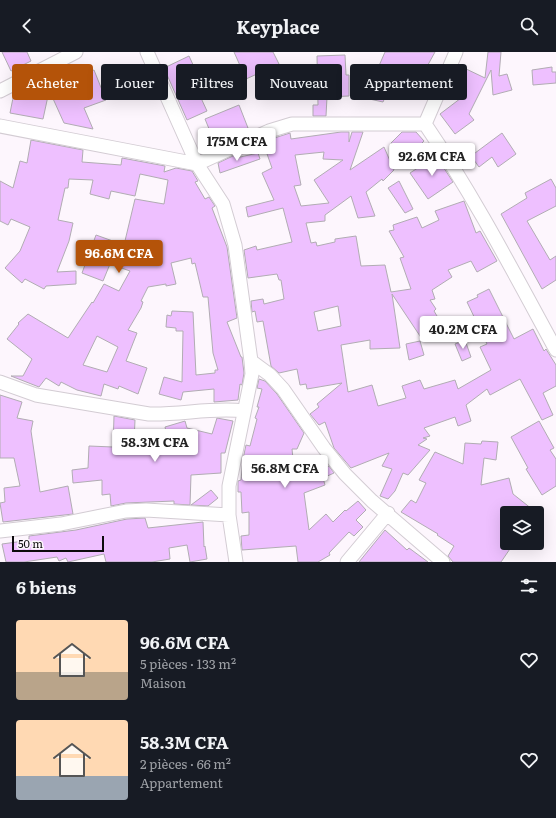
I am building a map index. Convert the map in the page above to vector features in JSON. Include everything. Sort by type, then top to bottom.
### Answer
[{"type":"street","points":[[0,91],[76,52]]},
{"type":"street","points":[[147,52],[197,164],[223,204],[235,245],[252,360],[252,374],[230,486],[229,515],[236,562]]},
{"type":"street","points":[[425,124],[456,52]]},
{"type":"street","points":[[0,126],[197,164],[269,131],[292,124],[425,124]]},
{"type":"street","points":[[425,124],[452,164],[482,215],[556,350]]},
{"type":"street","points":[[252,360],[270,375],[283,389],[324,448],[345,474],[372,501],[388,513],[443,562]]},
{"type":"street","points":[[0,382],[36,395],[149,414],[168,415],[228,409],[244,411]]},
{"type":"street","points":[[0,531],[61,524],[126,511],[146,510],[229,515]]},
{"type":"street","points":[[347,562],[388,513]]},
{"type":"building","points":[[2,52],[27,52],[31,61],[25,64],[12,64],[11,71]]},
{"type":"building","points":[[234,52],[273,52],[279,64],[255,64],[255,75],[247,79],[247,64],[239,64]]},
{"type":"building","points":[[385,52],[435,52],[428,64],[380,64]]},
{"type":"building","points":[[488,52],[501,52],[499,76],[507,74],[512,90],[493,95],[491,70],[469,114],[474,120],[455,134],[440,114],[458,100],[467,100],[467,69],[485,78]]},
{"type":"building","points":[[345,55],[346,75],[349,75],[349,96],[342,96],[342,64],[317,64],[317,56]]},
{"type":"building","points":[[189,56],[193,64],[176,64],[176,95],[168,77],[168,66]]},
{"type":"building","points":[[552,67],[552,72],[556,72],[556,83],[533,85],[532,70]]},
{"type":"building","points":[[93,70],[101,88],[101,100],[106,100],[84,108],[93,129],[64,123],[54,100],[93,100]]},
{"type":"building","points":[[13,100],[47,100],[43,119],[10,113]]},
{"type":"building","points":[[178,100],[202,100],[207,111],[187,120]]},
{"type":"building","points":[[318,100],[327,100],[326,116],[313,116],[313,105],[318,105]]},
{"type":"building","points":[[239,105],[248,128],[229,136],[230,140],[216,146],[205,119]]},
{"type":"building","points":[[349,132],[349,142],[352,132],[363,132],[350,170],[384,147],[394,170],[383,181],[382,179],[366,192],[375,216],[358,218],[351,196],[325,215],[325,221],[306,223],[311,243],[316,242],[317,246],[335,242],[335,239],[356,236],[361,266],[385,265],[391,292],[411,289],[400,258],[404,257],[389,231],[394,230],[393,225],[417,217],[422,228],[439,220],[435,211],[464,201],[476,233],[480,231],[497,261],[477,272],[471,261],[448,270],[452,277],[432,290],[435,299],[430,300],[436,309],[434,311],[443,326],[422,339],[392,294],[400,348],[370,349],[370,340],[341,345],[348,392],[372,385],[378,406],[406,398],[402,386],[420,380],[424,389],[455,380],[458,389],[491,370],[480,347],[487,344],[467,302],[478,297],[477,295],[489,289],[514,339],[533,329],[544,351],[546,349],[556,365],[556,386],[543,393],[553,415],[542,420],[520,379],[490,395],[487,389],[466,405],[471,421],[458,426],[455,417],[424,428],[430,436],[423,438],[427,439],[418,445],[430,450],[408,475],[403,473],[395,491],[388,499],[380,496],[392,469],[382,466],[389,453],[351,468],[334,448],[325,422],[319,425],[310,414],[319,407],[317,404],[342,383],[307,389],[306,384],[300,385],[297,369],[279,373],[271,366],[263,321],[257,322],[255,311],[252,312],[251,301],[263,299],[264,304],[284,299],[281,280],[279,280],[277,274],[248,278],[244,250],[256,246],[257,250],[292,242],[283,208],[248,217],[246,207],[274,200],[262,173],[272,168],[266,151],[268,150],[265,141],[290,133],[291,139]],"holes":[[[324,152],[323,159],[343,160],[314,180],[329,203],[301,206],[294,186],[301,185],[295,155]],[[338,306],[341,326],[318,331],[314,312]]]},
{"type":"building","points":[[402,132],[416,132],[424,141],[403,162],[391,143]]},
{"type":"building","points":[[502,133],[516,154],[498,167],[492,157],[479,167],[471,156]]},
{"type":"building","points":[[31,140],[83,150],[82,162],[121,165],[122,158],[165,166],[164,172],[176,168],[192,171],[198,181],[195,182],[205,199],[209,197],[215,206],[212,208],[227,247],[237,318],[227,322],[242,357],[244,373],[242,385],[240,384],[238,400],[214,402],[214,389],[183,392],[181,400],[159,394],[164,377],[182,382],[183,331],[176,331],[176,328],[166,327],[167,315],[171,316],[172,311],[193,312],[196,375],[215,373],[215,370],[218,370],[213,353],[208,297],[203,297],[195,263],[192,264],[191,258],[171,263],[176,284],[148,287],[141,301],[143,302],[141,308],[128,330],[137,333],[126,361],[147,368],[138,394],[119,386],[118,389],[104,384],[101,396],[77,390],[61,382],[59,386],[46,378],[39,387],[11,376],[23,376],[32,359],[7,339],[19,324],[18,323],[28,314],[68,338],[92,302],[93,303],[104,284],[119,291],[130,271],[110,264],[103,281],[82,273],[96,235],[124,245],[135,199],[164,204],[168,180],[140,174],[135,196],[111,191],[109,199],[90,194],[93,180],[69,179],[68,188],[65,188],[58,220],[73,223],[69,241],[57,272],[76,271],[76,284],[46,286],[44,289],[25,279],[22,283],[5,268],[20,251],[30,227],[11,219],[8,225],[0,221],[0,181],[13,188],[20,161],[27,163]],"holes":[[[97,336],[118,347],[107,372],[83,365]]]},
{"type":"building","points":[[258,153],[260,159],[220,173],[218,163],[235,155],[236,158]]},
{"type":"building","points":[[436,156],[453,182],[428,199],[410,173]]},
{"type":"building","points":[[551,179],[556,188],[556,206],[527,221],[550,260],[556,256],[556,280],[542,289],[501,214],[527,198],[525,193]]},
{"type":"building","points":[[399,181],[413,209],[405,213],[388,188]]},
{"type":"building","points":[[465,340],[471,357],[462,361],[455,344]]},
{"type":"building","points":[[420,341],[424,355],[409,360],[406,344]]},
{"type":"building","points":[[259,379],[265,381],[277,394],[304,433],[297,449],[292,449],[295,478],[317,473],[329,466],[334,473],[323,478],[325,485],[304,493],[309,530],[326,514],[333,522],[345,510],[346,511],[358,501],[366,510],[356,520],[363,527],[354,536],[349,532],[329,553],[330,555],[318,562],[298,562],[296,546],[242,550],[241,536],[249,535],[249,512],[242,513],[241,492],[238,492],[238,481],[241,480],[246,445],[250,446],[257,419],[255,418],[259,407],[257,407],[262,389],[257,388]]},
{"type":"building","points":[[0,395],[22,402],[17,418],[33,421],[31,431],[40,492],[68,486],[73,514],[3,522],[0,503],[5,502],[4,488],[20,486],[14,458],[0,458]]},
{"type":"building","points":[[114,416],[135,420],[134,442],[167,436],[165,427],[185,421],[187,428],[212,434],[217,418],[233,421],[225,453],[221,453],[221,473],[191,475],[190,505],[174,504],[174,501],[126,503],[111,506],[110,494],[102,495],[102,480],[73,483],[72,470],[88,468],[89,446],[113,447]]},
{"type":"building","points":[[539,421],[554,448],[550,450],[556,459],[556,486],[542,495],[526,469],[528,468],[511,437]]},
{"type":"building","points":[[482,441],[498,442],[496,460],[484,458],[481,485],[509,478],[513,494],[528,506],[500,506],[500,550],[509,550],[501,562],[453,562],[448,556],[454,546],[437,535],[438,534],[401,512],[411,500],[416,503],[426,483],[419,480],[435,452],[463,464],[465,443],[481,444]]},
{"type":"building","points":[[211,490],[218,498],[208,506],[191,505]]},
{"type":"building","points":[[145,518],[148,528],[203,522],[204,547],[205,546],[207,559],[190,562],[187,545],[169,548],[170,559],[152,562],[106,562],[104,554],[68,562],[66,558],[59,561],[57,557],[24,562],[6,562],[2,544],[24,541],[29,539],[29,536],[76,530],[127,519]]},
{"type":"building","points":[[385,530],[407,550],[409,548],[428,562],[359,562]]}]
